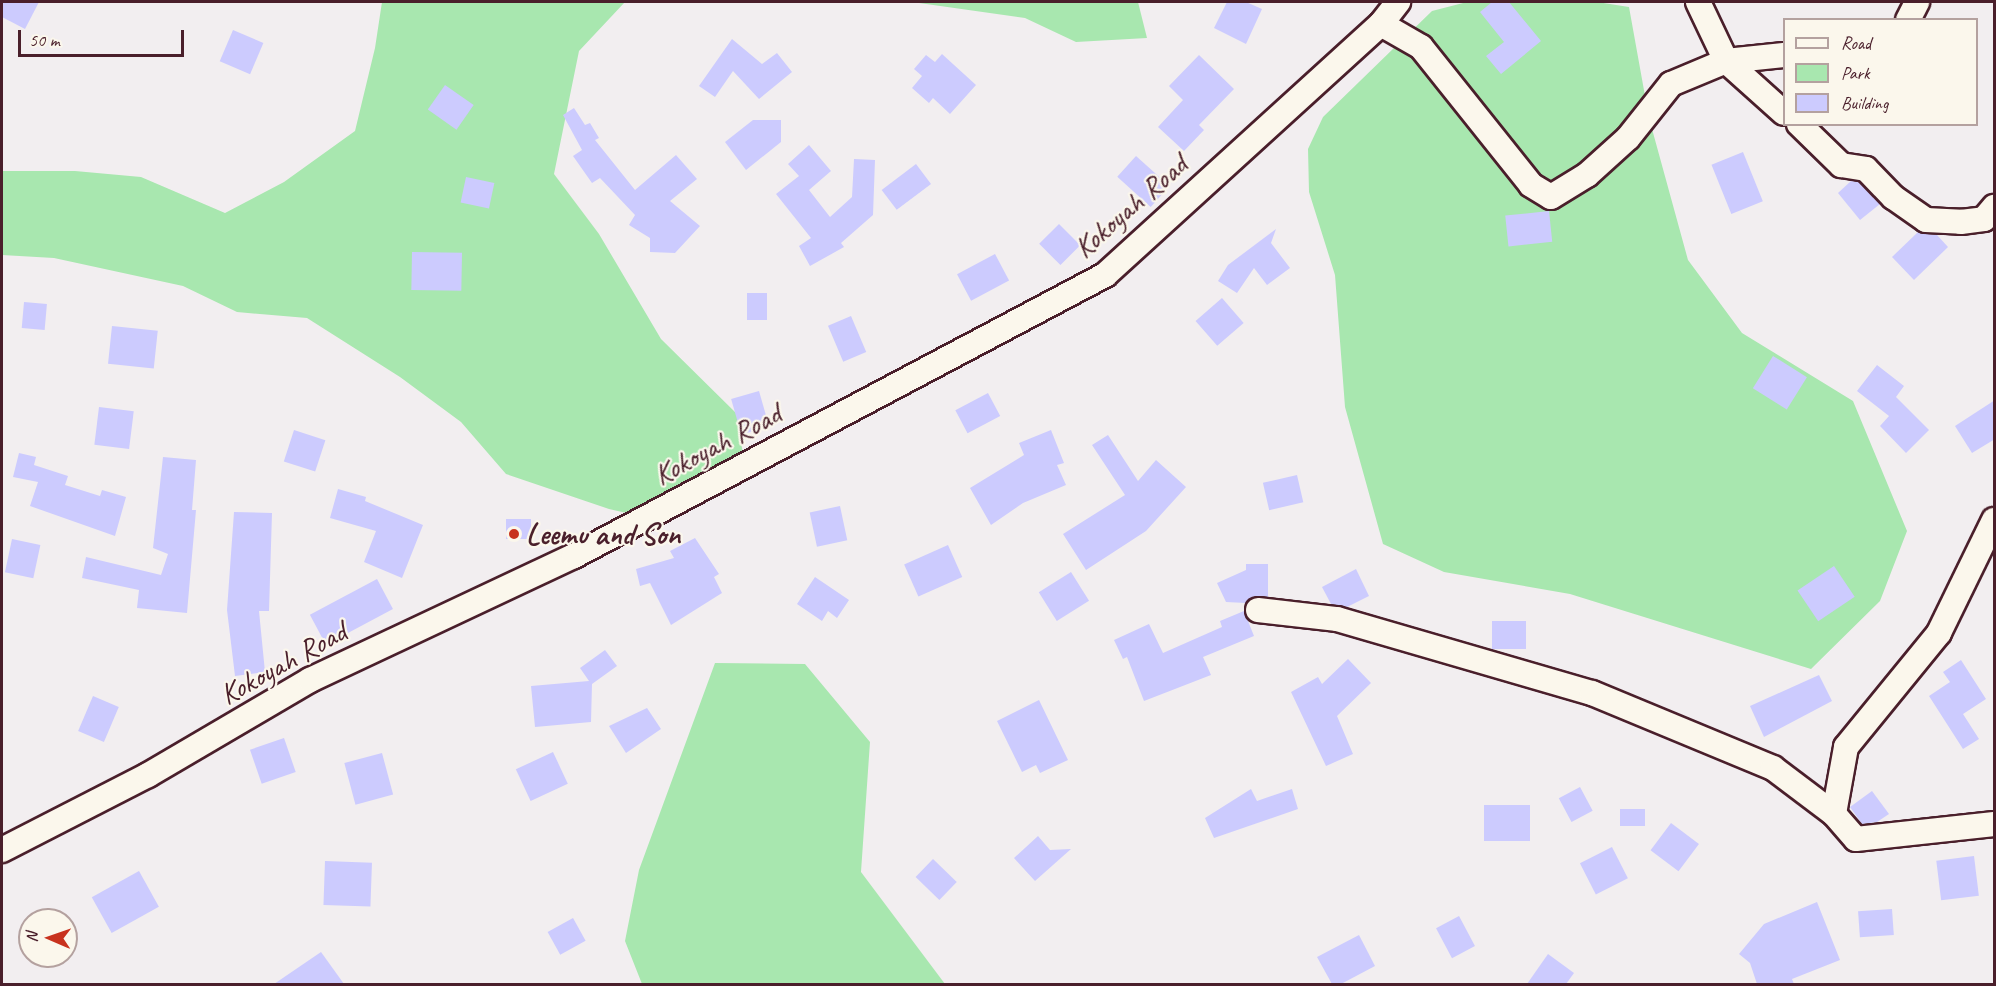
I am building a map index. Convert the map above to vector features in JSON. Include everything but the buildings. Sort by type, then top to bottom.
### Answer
[{"type":"street","name":"Kokoyah Road","points":[[2,850],[148,775],[310,680],[574,556],[1105,275],[1382,24],[1398,2]]},
{"type":"street","points":[[1698,2],[1726,61],[1783,111]]},
{"type":"street","points":[[1909,18],[1917,2]]},
{"type":"street","points":[[1382,24],[1421,47],[1531,185],[1551,197],[1587,175],[1628,138],[1671,84],[1726,61],[1783,55]]},
{"type":"street","points":[[1801,126],[1841,165],[1866,169],[1893,197],[1926,220],[1961,222],[1984,219],[1995,207]]},
{"type":"street","points":[[1834,814],[1846,747],[1939,633],[1995,520]]},
{"type":"street","points":[[1258,610],[1337,619],[1592,693],[1773,768],[1834,814],[1856,839],[1995,824]]},
{"type":"green space","points":[[382,2],[625,2],[579,51],[554,174],[599,234],[661,339],[737,414],[746,475],[653,519],[609,509],[506,474],[461,422],[400,377],[307,318],[237,312],[183,286],[54,258],[2,255],[2,171],[75,171],[141,177],[225,213],[284,182],[355,131],[375,48]]},
{"type":"green space","points":[[912,2],[1138,2],[1147,38],[1076,42],[1025,18]]},
{"type":"green space","points":[[1467,2],[1597,2],[1629,7],[1649,118],[1688,260],[1742,333],[1853,401],[1907,531],[1880,601],[1811,669],[1570,594],[1444,572],[1383,544],[1345,407],[1335,275],[1309,192],[1308,149],[1323,117],[1432,11]]},
{"type":"green space","points":[[715,663],[805,664],[870,742],[861,872],[945,984],[642,984],[625,941],[639,870]]},
{"type":"place","name":"Leemu and Son","points":[[514,534]]}]
